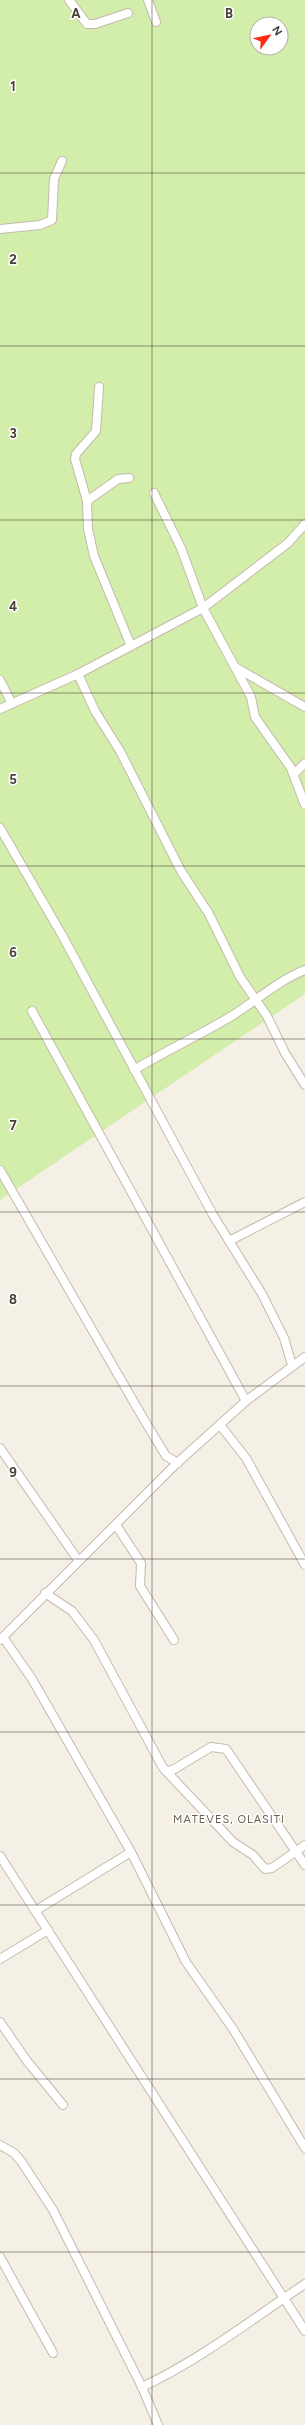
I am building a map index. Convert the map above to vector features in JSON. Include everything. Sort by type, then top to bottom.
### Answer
[{"type":"street","points":[[69,0],[87,24],[95,24],[128,13]]},
{"type":"street","points":[[148,0],[156,22]]},
{"type":"street","points":[[0,229],[40,225],[52,220],[54,179],[62,161]]},
{"type":"street","points":[[99,387],[96,431],[75,457],[87,501],[88,529],[94,556],[131,646]]},
{"type":"street","points":[[87,501],[118,479],[128,478]]},
{"type":"street","points":[[154,493],[181,548],[203,608],[251,697],[255,717],[260,726],[277,746],[294,774],[305,805]]},
{"type":"street","points":[[0,709],[11,702],[78,674],[203,608],[288,543],[305,524]]},
{"type":"street","points":[[235,667],[305,707]]},
{"type":"street","points":[[78,674],[95,711],[120,751],[176,862],[209,914],[240,978],[267,1016],[292,1066],[305,1085]]},
{"type":"street","points":[[0,680],[11,702]]},
{"type":"street","points":[[294,774],[305,763]]},
{"type":"street","points":[[0,828],[62,935],[204,1199],[273,1315],[287,1345],[292,1365]]},
{"type":"street","points":[[134,1070],[159,1054],[225,1020],[282,981],[305,970]]},
{"type":"street","points":[[32,1011],[246,1401]]},
{"type":"street","points":[[0,1170],[166,1456],[178,1463]]},
{"type":"street","points":[[229,1241],[305,1202]]},
{"type":"street","points":[[305,1357],[292,1365],[246,1401],[178,1463],[116,1525],[78,1560],[2,1638],[32,1679],[131,1852],[186,1962],[233,2029],[305,2148]]},
{"type":"street","points":[[220,1425],[246,1458],[305,1565]]},
{"type":"street","points":[[0,1448],[78,1560]]},
{"type":"street","points":[[116,1525],[142,1565],[138,1582],[140,1586],[174,1640]]},
{"type":"street","points":[[45,1593],[72,1611],[81,1621],[119,1684],[165,1770],[233,1842],[253,1855],[265,1869],[272,1868],[305,1845]]},
{"type":"street","points":[[165,1770],[178,1769],[212,1748],[226,1749],[305,1865]]},
{"type":"street","points":[[35,1911],[131,1852]]},
{"type":"street","points":[[0,1856],[3,1866],[48,1930],[305,2331]]},
{"type":"street","points":[[0,1959],[48,1930]]},
{"type":"street","points":[[0,2022],[27,2061],[63,2106]]},
{"type":"street","points":[[0,2145],[14,2153],[21,2161],[53,2210],[142,2387],[158,2425]]},
{"type":"street","points":[[0,2257],[53,2353]]},
{"type":"street","points":[[142,2387],[161,2378],[305,2284]]},
{"type":"green space","points":[[0,0],[305,0],[305,994],[0,1200]]},
{"type":"district","name":"MATEVES, OLASITI","points":[[229,1819]]}]
